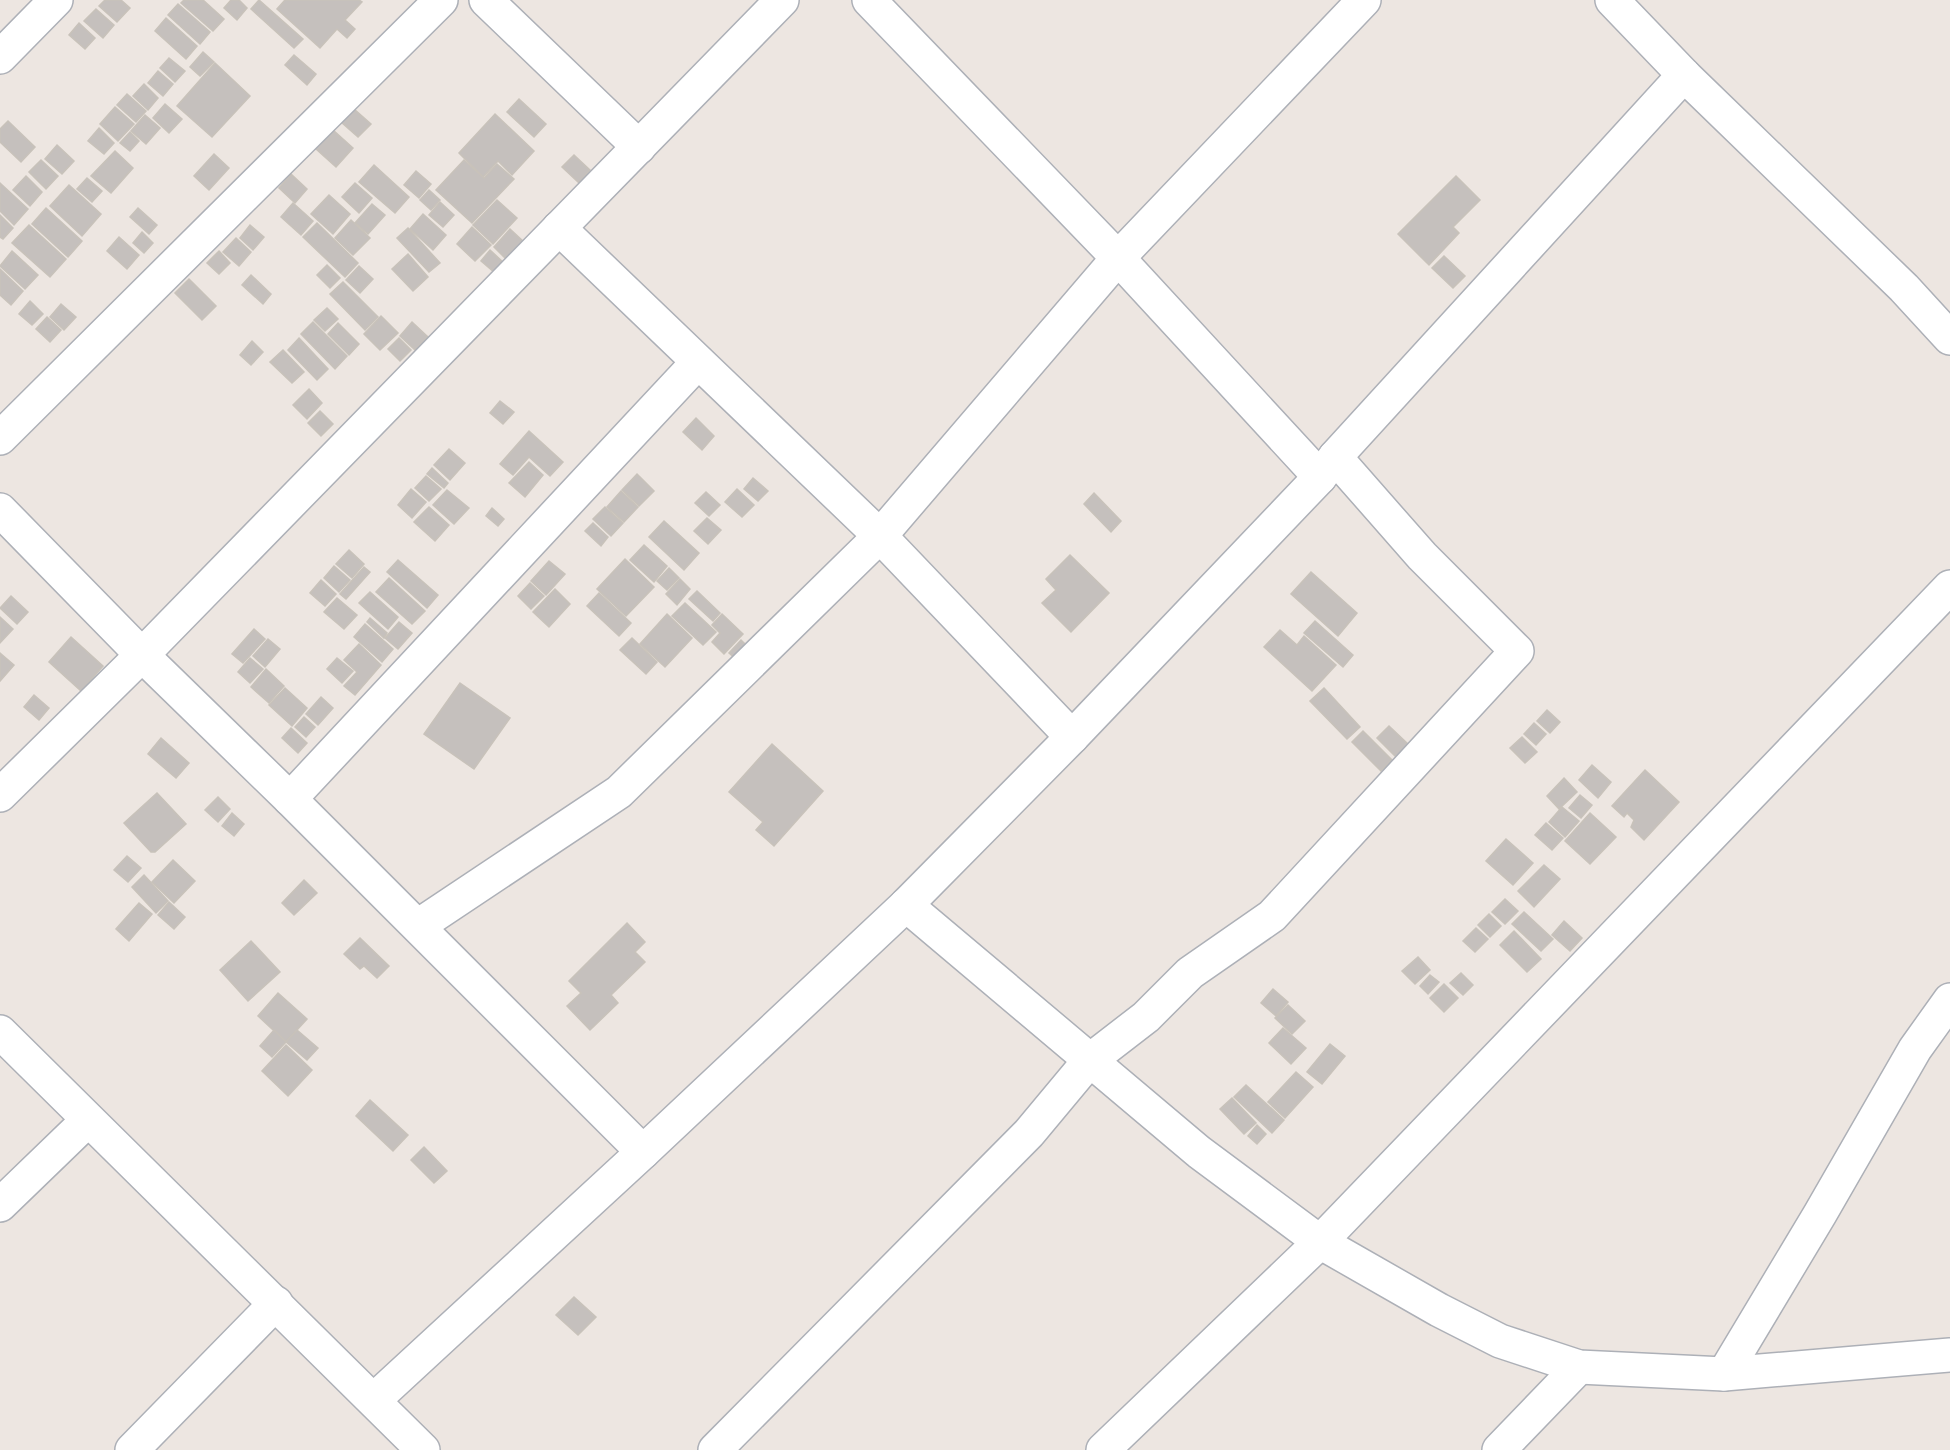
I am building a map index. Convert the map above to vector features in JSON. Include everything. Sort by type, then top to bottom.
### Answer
[{"type":"street","points":[[0,438],[441,0]]},
{"type":"street","points":[[486,0],[639,147]]},
{"type":"street","points":[[0,795],[142,655],[782,0]]},
{"type":"street","points":[[715,1450],[1029,1133],[1089,1060],[1146,1017],[1190,973],[1272,916],[1517,651],[1118,258],[869,0]]},
{"type":"street","points":[[418,926],[619,792],[880,536],[1118,258],[1364,0]]},
{"type":"street","points":[[1612,0],[1684,75],[1904,288],[1950,338]]},
{"type":"street","points":[[0,57],[42,4]]},
{"type":"street","points":[[374,1400],[643,1152],[906,904],[1072,736],[1328,467],[1684,75]]},
{"type":"street","points":[[560,228],[880,536],[1072,736]]},
{"type":"street","points":[[290,799],[698,362]]},
{"type":"street","points":[[0,510],[142,655],[290,799],[643,1152]]},
{"type":"street","points":[[1103,1450],[1320,1242],[1950,587]]},
{"type":"street","points":[[906,904],[1199,1152],[1320,1242],[1439,1310],[1500,1341],[1579,1367],[1724,1374],[1950,1355]]},
{"type":"street","points":[[1724,1374],[1915,1049],[1950,1000]]},
{"type":"street","points":[[0,1032],[423,1450]]},
{"type":"street","points":[[0,1205],[88,1120]]},
{"type":"street","points":[[132,1450],[276,1303]]},
{"type":"street","points":[[1499,1450],[1579,1367]]},
{"type":"building","points":[[105,0],[121,0],[130,8],[117,22],[99,6]]},
{"type":"building","points":[[184,0],[203,0],[224,19],[213,31],[181,3]]},
{"type":"building","points":[[231,0],[239,0],[247,8],[237,20],[224,8]]},
{"type":"building","points":[[259,0],[303,39],[294,48],[251,9]]},
{"type":"building","points":[[285,0],[359,0],[362,2],[345,20],[355,29],[347,38],[337,29],[320,48],[277,9]]},
{"type":"building","points":[[178,4],[210,32],[200,44],[168,15]]},
{"type":"building","points":[[96,9],[114,25],[103,38],[84,21]]},
{"type":"building","points":[[166,18],[197,46],[186,59],[155,31]]},
{"type":"building","points":[[79,23],[95,38],[85,49],[69,35]]},
{"type":"building","points":[[203,52],[214,62],[200,76],[190,67]]},
{"type":"building","points":[[294,55],[316,74],[307,85],[285,65]]},
{"type":"building","points":[[169,58],[185,71],[175,82],[160,68]]},
{"type":"building","points":[[215,63],[250,96],[212,137],[177,106]]},
{"type":"building","points":[[158,71],[173,84],[163,96],[148,83]]},
{"type":"building","points":[[144,84],[158,98],[148,110],[133,96]]},
{"type":"building","points":[[127,94],[146,111],[136,122],[117,105]]},
{"type":"building","points":[[519,99],[546,124],[534,137],[507,112]]},
{"type":"building","points":[[165,104],[182,119],[169,133],[153,118]]},
{"type":"building","points":[[115,107],[134,124],[118,141],[100,124]]},
{"type":"building","points":[[354,109],[371,124],[358,137],[341,122]]},
{"type":"building","points":[[495,114],[534,151],[512,175],[498,161],[483,177],[459,153]]},
{"type":"building","points":[[145,115],[160,128],[146,144],[131,131]]},
{"type":"building","points":[[8,121],[35,147],[21,162],[0,142],[0,129]]},
{"type":"building","points":[[99,128],[114,143],[104,154],[88,141]]},
{"type":"building","points":[[333,130],[353,148],[336,167],[316,149]]},
{"type":"building","points":[[130,132],[139,141],[130,151],[120,143]]},
{"type":"building","points":[[57,145],[74,161],[62,174],[45,159]]},
{"type":"building","points":[[115,151],[133,168],[111,193],[91,176]]},
{"type":"building","points":[[214,154],[229,168],[209,190],[194,176]]},
{"type":"building","points":[[574,155],[590,170],[579,183],[562,167]]},
{"type":"building","points":[[41,160],[58,176],[46,189],[29,172]]},
{"type":"building","points":[[464,160],[484,178],[497,164],[514,179],[472,223],[436,190]]},
{"type":"building","points":[[374,165],[409,197],[395,213],[359,182]]},
{"type":"building","points":[[416,171],[431,184],[419,198],[404,185]]},
{"type":"building","points":[[291,174],[307,189],[295,203],[279,188]]},
{"type":"building","points":[[26,176],[42,192],[30,206],[13,190]]},
{"type":"building","points":[[1456,176],[1480,200],[1453,227],[1459,233],[1429,265],[1398,234]]},
{"type":"building","points":[[87,178],[102,191],[92,202],[77,189]]},
{"type":"building","points":[[0,183],[28,209],[14,225],[0,211]]},
{"type":"building","points":[[355,183],[372,198],[359,213],[342,197]]},
{"type":"building","points":[[69,185],[101,214],[82,236],[50,206]]},
{"type":"building","points":[[429,190],[440,200],[431,210],[420,200]]},
{"type":"building","points":[[329,195],[350,214],[333,234],[311,214]]},
{"type":"building","points":[[497,200],[517,218],[493,244],[473,225]]},
{"type":"building","points":[[440,202],[454,215],[443,227],[429,215]]},
{"type":"building","points":[[293,203],[313,221],[301,235],[281,217]]},
{"type":"building","points":[[372,204],[385,215],[368,234],[355,223]]},
{"type":"building","points":[[46,208],[82,241],[68,257],[32,224]]},
{"type":"building","points":[[138,208],[157,225],[149,234],[130,217]]},
{"type":"building","points":[[423,214],[446,235],[433,250],[410,229]]},
{"type":"building","points":[[0,215],[13,228],[3,239],[0,237]]},
{"type":"building","points":[[351,220],[370,238],[353,255],[335,238]]},
{"type":"building","points":[[317,223],[358,263],[345,277],[303,237]]},
{"type":"building","points":[[29,225],[66,259],[50,277],[12,243]]},
{"type":"building","points":[[250,225],[264,237],[253,250],[240,238]]},
{"type":"building","points":[[472,227],[491,245],[475,261],[457,244]]},
{"type":"building","points":[[408,228],[440,263],[429,272],[397,238]]},
{"type":"building","points":[[510,229],[524,242],[507,260],[494,247]]},
{"type":"building","points":[[142,232],[153,243],[144,253],[133,243]]},
{"type":"building","points":[[119,237],[139,255],[127,269],[107,251]]},
{"type":"building","points":[[236,238],[251,252],[239,266],[223,252]]},
{"type":"building","points":[[490,250],[504,263],[495,273],[481,261]]},
{"type":"building","points":[[12,251],[38,275],[25,289],[0,266]]},
{"type":"building","points":[[219,251],[230,263],[219,274],[207,263]]},
{"type":"building","points":[[408,254],[428,277],[413,291],[392,269]]},
{"type":"building","points":[[1444,256],[1465,276],[1453,288],[1432,268]]},
{"type":"building","points":[[327,265],[340,278],[330,288],[317,275]]},
{"type":"building","points":[[359,266],[373,279],[360,293],[346,280]]},
{"type":"building","points":[[0,269],[23,291],[11,305],[0,295]]},
{"type":"building","points":[[251,275],[271,294],[263,304],[242,285]]},
{"type":"building","points":[[189,279],[216,306],[202,320],[175,293]]},
{"type":"building","points":[[343,282],[378,317],[365,330],[330,294]]},
{"type":"building","points":[[30,301],[43,314],[32,325],[19,314]]},
{"type":"building","points":[[61,304],[76,317],[64,330],[50,317]]},
{"type":"building","points":[[327,308],[338,319],[325,331],[314,320]]},
{"type":"building","points":[[381,316],[398,333],[380,350],[364,334]]},
{"type":"building","points":[[47,317],[61,330],[50,342],[36,329]]},
{"type":"building","points":[[313,322],[347,356],[335,369],[301,334]]},
{"type":"building","points":[[412,322],[428,337],[415,350],[400,336]]},
{"type":"building","points":[[338,323],[359,344],[349,355],[328,334]]},
{"type":"building","points":[[299,338],[328,369],[317,380],[288,350]]},
{"type":"building","points":[[399,338],[411,350],[400,361],[388,349]]},
{"type":"building","points":[[252,341],[263,352],[251,365],[240,355]]},
{"type":"building","points":[[283,350],[304,372],[292,383],[270,362]]},
{"type":"building","points":[[309,389],[322,403],[307,419],[293,405]]},
{"type":"building","points":[[500,401],[514,412],[503,424],[490,413]]},
{"type":"building","points":[[320,411],[333,424],[321,436],[308,423]]},
{"type":"building","points":[[696,418],[714,436],[702,450],[683,432]]},
{"type":"building","points":[[529,431],[563,462],[550,476],[529,457],[513,475],[500,464]]},
{"type":"building","points":[[449,449],[465,463],[450,480],[434,465]]},
{"type":"building","points":[[529,462],[543,475],[525,497],[509,483]]},
{"type":"building","points":[[432,468],[448,483],[444,488],[427,474]]},
{"type":"building","points":[[637,474],[654,491],[639,506],[622,490]]},
{"type":"building","points":[[426,476],[441,489],[429,501],[415,488]]},
{"type":"building","points":[[753,478],[768,491],[758,501],[744,489]]},
{"type":"building","points":[[411,489],[426,502],[412,518],[398,505]]},
{"type":"building","points":[[737,489],[754,505],[742,517],[725,502]]},
{"type":"building","points":[[447,490],[469,508],[454,524],[433,505]]},
{"type":"building","points":[[621,491],[638,507],[624,522],[607,507]]},
{"type":"building","points":[[706,492],[720,505],[709,516],[695,503]]},
{"type":"building","points":[[1094,493],[1121,521],[1111,532],[1084,504]]},
{"type":"building","points":[[429,507],[449,525],[435,541],[414,522]]},
{"type":"building","points":[[605,507],[623,523],[611,536],[593,519]]},
{"type":"building","points":[[492,508],[504,519],[498,526],[486,516]]},
{"type":"building","points":[[707,518],[721,530],[708,544],[694,531]]},
{"type":"building","points":[[664,521],[699,553],[684,570],[649,537]]},
{"type":"building","points":[[593,523],[608,537],[601,546],[585,531]]},
{"type":"building","points":[[644,545],[667,566],[654,582],[630,560]]},
{"type":"building","points":[[349,550],[364,564],[352,578],[336,564]]},
{"type":"building","points":[[1070,555],[1109,593],[1071,632],[1042,603],[1056,590],[1046,579]]},
{"type":"building","points":[[625,559],[654,587],[626,616],[597,589]]},
{"type":"building","points":[[398,560],[438,595],[427,608],[387,572]]},
{"type":"building","points":[[549,561],[565,574],[546,595],[531,581]]},
{"type":"building","points":[[334,566],[350,580],[339,592],[324,578]]},
{"type":"building","points":[[364,567],[370,572],[346,599],[340,594]]},
{"type":"building","points":[[669,568],[679,578],[667,590],[657,581]]},
{"type":"building","points":[[1311,572],[1357,613],[1338,636],[1291,594]]},
{"type":"building","points":[[389,578],[425,611],[412,624],[376,592]]},
{"type":"building","points":[[680,579],[690,589],[677,605],[666,594]]},
{"type":"building","points":[[321,580],[336,594],[325,606],[310,593]]},
{"type":"building","points":[[530,583],[544,596],[531,609],[518,596]]},
{"type":"building","points":[[555,589],[570,604],[549,627],[533,612]]},
{"type":"building","points":[[697,591],[720,613],[713,621],[689,599]]},
{"type":"building","points":[[370,592],[398,617],[388,629],[359,603]]},
{"type":"building","points":[[599,593],[631,623],[619,636],[587,606]]},
{"type":"building","points":[[11,596],[28,612],[17,624],[0,608]]},
{"type":"building","points":[[337,598],[357,615],[344,629],[324,612]]},
{"type":"building","points":[[685,603],[716,632],[703,645],[672,616]]},
{"type":"building","points":[[667,614],[692,638],[665,667],[640,644]]},
{"type":"building","points":[[722,614],[743,634],[724,654],[712,642],[720,633],[712,625]]},
{"type":"building","points":[[0,617],[13,629],[0,643]]},
{"type":"building","points":[[370,618],[387,633],[384,638],[367,622]]},
{"type":"building","points":[[1315,621],[1353,655],[1343,667],[1304,633]]},
{"type":"building","points":[[399,622],[412,633],[398,649],[385,638]]},
{"type":"building","points":[[365,624],[393,649],[382,662],[354,637]]},
{"type":"building","points":[[254,629],[265,639],[243,663],[232,654]]},
{"type":"building","points":[[1280,630],[1297,645],[1304,636],[1336,665],[1312,691],[1264,647]]},
{"type":"building","points":[[71,637],[103,666],[81,691],[49,662]]},
{"type":"building","points":[[632,638],[657,662],[646,674],[620,650]]},
{"type":"building","points":[[268,639],[280,649],[265,667],[253,656]]},
{"type":"building","points":[[741,640],[751,650],[739,662],[729,653]]},
{"type":"building","points":[[359,644],[381,665],[355,695],[344,686],[357,672],[344,660]]},
{"type":"building","points":[[0,653],[14,665],[0,681]]},
{"type":"building","points":[[250,658],[263,669],[250,683],[238,672]]},
{"type":"building","points":[[337,658],[353,671],[342,683],[327,669]]},
{"type":"building","points":[[266,669],[284,686],[269,703],[251,687]]},
{"type":"building","points":[[460,683],[510,718],[474,769],[424,734]]},
{"type":"building","points":[[285,688],[307,708],[292,726],[269,705]]},
{"type":"building","points":[[1324,688],[1360,727],[1347,739],[1310,701]]},
{"type":"building","points":[[34,695],[49,708],[39,720],[24,707]]},
{"type":"building","points":[[321,697],[333,708],[318,725],[306,714]]},
{"type":"building","points":[[1547,710],[1560,722],[1550,733],[1537,721]]},
{"type":"building","points":[[304,717],[315,727],[306,737],[295,727]]},
{"type":"building","points":[[1534,723],[1546,734],[1536,745],[1524,734]]},
{"type":"building","points":[[1389,726],[1409,745],[1396,757],[1377,738]]},
{"type":"building","points":[[291,728],[307,743],[298,753],[282,738]]},
{"type":"building","points":[[1363,731],[1392,760],[1381,771],[1352,742]]},
{"type":"building","points":[[1522,737],[1537,752],[1525,763],[1510,748]]},
{"type":"building","points":[[161,738],[189,763],[176,778],[148,754]]},
{"type":"building","points":[[772,744],[823,791],[774,846],[756,830],[763,822],[729,792]]},
{"type":"building","points":[[1592,765],[1611,782],[1598,798],[1579,780]]},
{"type":"building","points":[[1645,770],[1679,802],[1644,840],[1631,827],[1634,820],[1627,813],[1624,817],[1612,806]]},
{"type":"building","points":[[1564,778],[1577,792],[1559,809],[1547,796]]},
{"type":"building","points":[[157,793],[186,824],[155,852],[151,852],[124,823]]},
{"type":"building","points":[[1580,795],[1592,805],[1581,818],[1569,808]]},
{"type":"building","points":[[218,797],[230,809],[218,822],[205,810]]},
{"type":"building","points":[[1562,807],[1579,821],[1565,837],[1549,822]]},
{"type":"building","points":[[232,813],[244,824],[234,836],[222,826]]},
{"type":"building","points":[[1590,813],[1616,837],[1590,864],[1565,841]]},
{"type":"building","points":[[1546,823],[1563,838],[1552,850],[1535,835]]},
{"type":"building","points":[[1506,839],[1533,863],[1513,885],[1486,861]]},
{"type":"building","points":[[127,856],[141,868],[128,882],[114,870]]},
{"type":"building","points":[[173,860],[195,881],[174,903],[152,882]]},
{"type":"building","points":[[1544,865],[1560,879],[1534,907],[1518,891]]},
{"type":"building","points":[[144,875],[168,901],[156,913],[132,887]]},
{"type":"building","points":[[304,880],[317,893],[294,915],[282,903]]},
{"type":"building","points":[[1505,899],[1518,911],[1505,924],[1492,912]]},
{"type":"building","points":[[169,902],[185,917],[174,929],[158,915]]},
{"type":"building","points":[[139,903],[152,914],[129,941],[116,929]]},
{"type":"building","points":[[1524,912],[1553,939],[1541,951],[1512,924]]},
{"type":"building","points":[[1489,914],[1501,926],[1490,937],[1478,925]]},
{"type":"building","points":[[1564,921],[1582,938],[1570,951],[1552,935]]},
{"type":"building","points":[[627,923],[645,942],[635,952],[645,962],[611,995],[618,1003],[590,1030],[567,1006],[581,993],[569,981]]},
{"type":"building","points":[[1476,928],[1488,939],[1475,952],[1463,941]]},
{"type":"building","points":[[1514,931],[1541,959],[1527,972],[1500,945]]},
{"type":"building","points":[[360,938],[389,966],[377,978],[364,966],[360,969],[344,954]]},
{"type":"building","points":[[251,941],[280,972],[248,1001],[220,970]]},
{"type":"building","points":[[1418,957],[1430,970],[1415,984],[1402,971]]},
{"type":"building","points":[[1461,973],[1473,985],[1463,995],[1450,983]]},
{"type":"building","points":[[1430,975],[1439,982],[1428,994],[1420,986]]},
{"type":"building","points":[[1444,984],[1458,998],[1444,1012],[1430,998]]},
{"type":"building","points":[[1273,989],[1288,1002],[1276,1016],[1261,1003]]},
{"type":"building","points":[[278,993],[307,1019],[286,1042],[258,1016]]},
{"type":"building","points":[[1288,1005],[1305,1021],[1292,1034],[1275,1018]]},
{"type":"building","points":[[1283,1028],[1306,1048],[1291,1064],[1269,1043]]},
{"type":"building","points":[[274,1030],[286,1042],[272,1057],[260,1046]]},
{"type":"building","points":[[297,1030],[318,1048],[307,1060],[286,1042]]},
{"type":"building","points":[[1330,1044],[1345,1056],[1322,1084],[1307,1072]]},
{"type":"building","points":[[286,1045],[312,1070],[288,1096],[262,1071]]},
{"type":"building","points":[[1296,1072],[1313,1087],[1285,1118],[1268,1102]]},
{"type":"building","points":[[1246,1085],[1284,1120],[1272,1133],[1234,1097]]},
{"type":"building","points":[[1232,1098],[1256,1123],[1244,1134],[1220,1109]]},
{"type":"building","points":[[370,1100],[408,1135],[393,1151],[356,1116]]},
{"type":"building","points":[[1257,1125],[1266,1134],[1257,1144],[1248,1136]]},
{"type":"building","points":[[424,1147],[447,1171],[434,1183],[411,1160]]},
{"type":"building","points":[[574,1297],[596,1317],[578,1335],[556,1315]]}]
